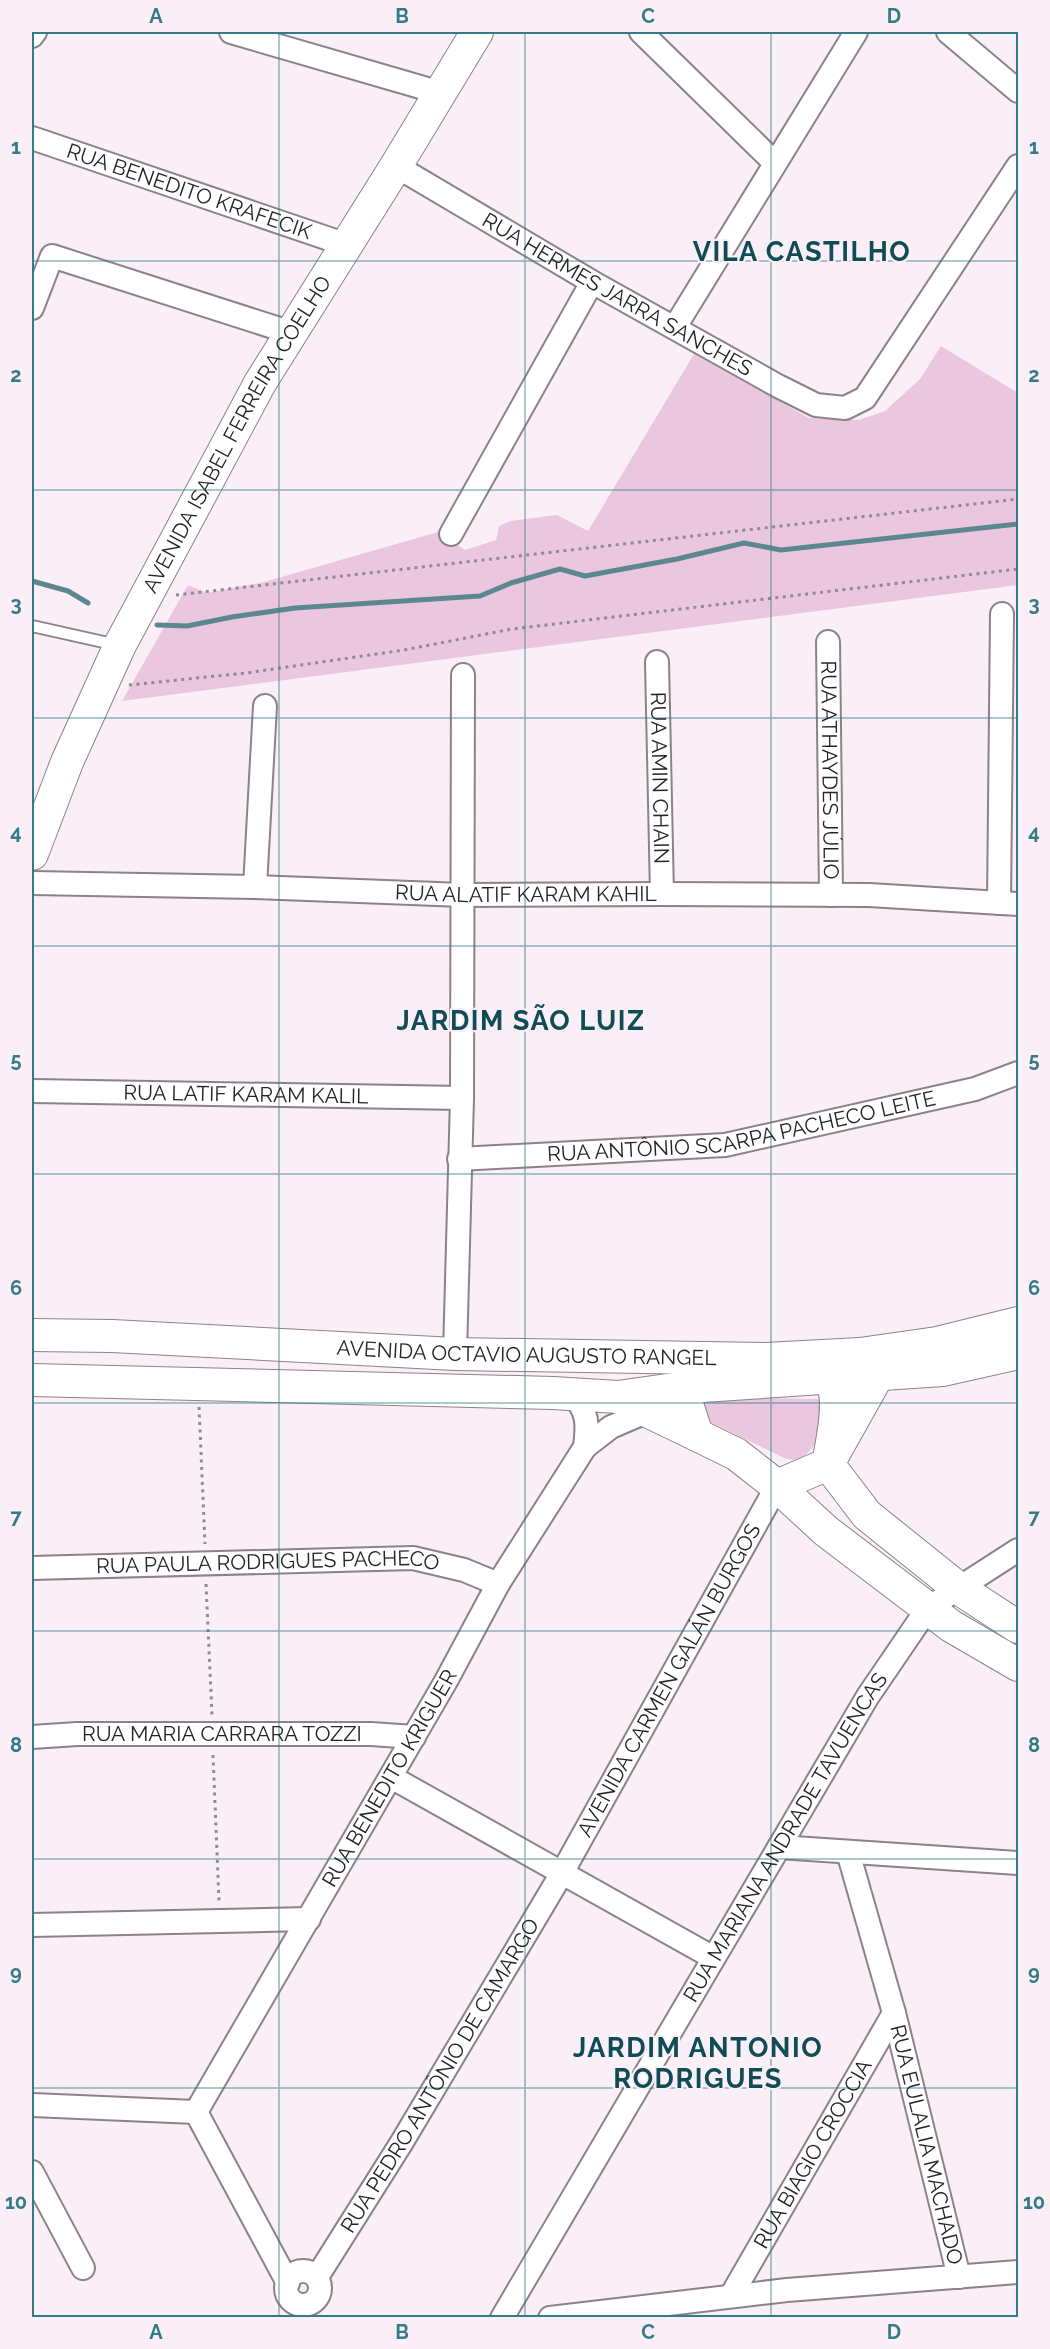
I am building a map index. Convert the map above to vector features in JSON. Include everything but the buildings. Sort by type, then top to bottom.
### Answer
[{"type":"main road","name":"AVENIDA ISABEL FERREIRA COELHO","points":[[32,854],[67,762],[120,645],[260,384],[477,32]]},
{"type":"main road","name":"AVENIDA OCTAVIO AUGUSTO RANGEL","points":[[32,1335],[112,1336],[455,1354],[766,1359],[860,1354],[937,1343],[1018,1323]]},
{"type":"main road","name":"AVENIDA OCTAVIO AUGUSTO RANGEL","points":[[32,1380],[618,1396],[688,1387],[943,1370],[1018,1353]]},
{"type":"main road","points":[[697,1435],[684,1395],[697,1377],[710,1370],[766,1359],[818,1367],[831,1378],[836,1395],[837,1406],[828,1464],[867,1515],[958,1588],[1018,1627]]},
{"type":"main road","points":[[777,1486],[828,1464],[878,1375]]},
{"type":"main road","points":[[618,1396],[646,1412],[736,1454],[777,1486],[826,1531],[951,1626],[1018,1665]]},
{"type":"street","points":[[32,36],[35,32]]},
{"type":"street","points":[[231,32],[441,93]]},
{"type":"street","points":[[640,32],[775,164]]},
{"type":"street","points":[[675,327],[856,32]]},
{"type":"street","points":[[948,32],[1018,91]]},
{"type":"street","name":"RUA BENEDITO KRAFECIK","points":[[32,138],[347,245]]},
{"type":"street","name":"RUA HERMES JARRA SANCHES","points":[[396,166],[592,282],[778,386],[816,405],[844,408],[865,398],[1018,166]]},
{"type":"street","points":[[32,308],[52,256],[292,333]]},
{"type":"street","points":[[451,534],[592,282]]},
{"type":"street","points":[[1002,615],[1009,903]]},
{"type":"street","name":"RUA ATHAYDES JÚLIO","points":[[828,642],[831,895]]},
{"type":"street","name":"RUA AMIN CHAIN","points":[[657,662],[662,894]]},
{"type":"street","points":[[455,1354],[462,1098],[462,675]]},
{"type":"street","points":[[255,887],[265,706]]},
{"type":"street","name":"RUA ALATIF KARAM KAHIL","points":[[32,883],[255,887],[463,895],[831,895],[1009,903]]},
{"type":"street","name":"RUA ANTÔNIO SCARPA PACHECO LEITE","points":[[459,1159],[725,1145],[975,1089],[1018,1073]]},
{"type":"street","name":"RUA LATIF KARAM KALIL","points":[[32,1091],[462,1098]]},
{"type":"street","name":"RUA BENEDITO KRIGUER","points":[[573,1394],[584,1408],[588,1423],[585,1447]]},
{"type":"street","name":"RUA BENEDITO KRIGUER","points":[[196,2112],[414,1737],[498,1584],[585,1447],[611,1427],[646,1412]]},
{"type":"street","name":"AVENIDA CARMEN GALÁN BURGOS","points":[[562,1873],[777,1486]]},
{"type":"street","points":[[928,1608],[1018,1550]]},
{"type":"street","name":"RUA PAULA RODRIGUES PACHECO","points":[[32,1568],[413,1558],[464,1570],[498,1584]]},
{"type":"street","name":"RUA MARIANA ANDRADE TAVUENCAS","points":[[502,2318],[712,1957],[868,1696],[928,1608]]},
{"type":"street","name":"RUA MARIA CARRARA TOZZI","points":[[32,1737],[77,1734],[370,1734],[414,1737]]},
{"type":"street","points":[[391,1777],[712,1957]]},
{"type":"street","points":[[779,1847],[1018,1863]]},
{"type":"street","name":"RUA EULALIA MACHADO","points":[[848,1852],[894,2013],[960,2277]]},
{"type":"street","name":"RUA PEDRO ANTÔNIO DE CAMARGO","points":[[317,2277],[402,2142],[562,1873]]},
{"type":"street","points":[[32,1925],[309,1919]]},
{"type":"street","name":"RUA BIAGIO CROCCIA","points":[[731,2296],[894,2013]]},
{"type":"street","points":[[32,2106],[196,2112],[288,2283]]},
{"type":"street","points":[[32,2172],[83,2268]]},
{"type":"street","points":[[298,2272],[308,2272],[317,2277],[319,2294],[312,2303],[298,2311],[288,2294],[290,2278],[298,2272]]},
{"type":"street","points":[[550,2318],[731,2296],[1018,2272]]},
{"type":"lane","points":[[32,626],[120,645]]},
{"type":"path","points":[[173,596],[1018,499]]},
{"type":"path","points":[[121,686],[246,673],[404,650],[512,629],[1018,569]]},
{"type":"path","points":[[198,1384],[220,1921]]},
{"type":"shaded area","points":[[941,346],[1018,393],[1018,585],[122,701],[188,585],[207,593],[264,582],[438,532],[465,550],[496,540],[499,526],[510,521],[557,515],[588,531],[694,354],[809,418],[859,420],[885,411],[920,379]]},
{"type":"shaded area","points":[[702,1397],[820,1399],[816,1441],[812,1448],[797,1461],[784,1458],[708,1421]]},
{"type":"waterway","points":[[157,625],[187,626],[295,608],[480,596],[511,583],[560,569],[585,576],[677,559],[744,543],[781,550],[1018,524]]},
{"type":"waterway","points":[[32,581],[68,591],[88,603]]},
{"type":"district","name":"VILA CASTILHO","points":[[802,252]]},
{"type":"district","name":"JARDIM SÃO LUIZ","points":[[521,1021]]},
{"type":"district","name":"JARDIM ANTONIO RODRIGUES","points":[[698,2064]]}]
